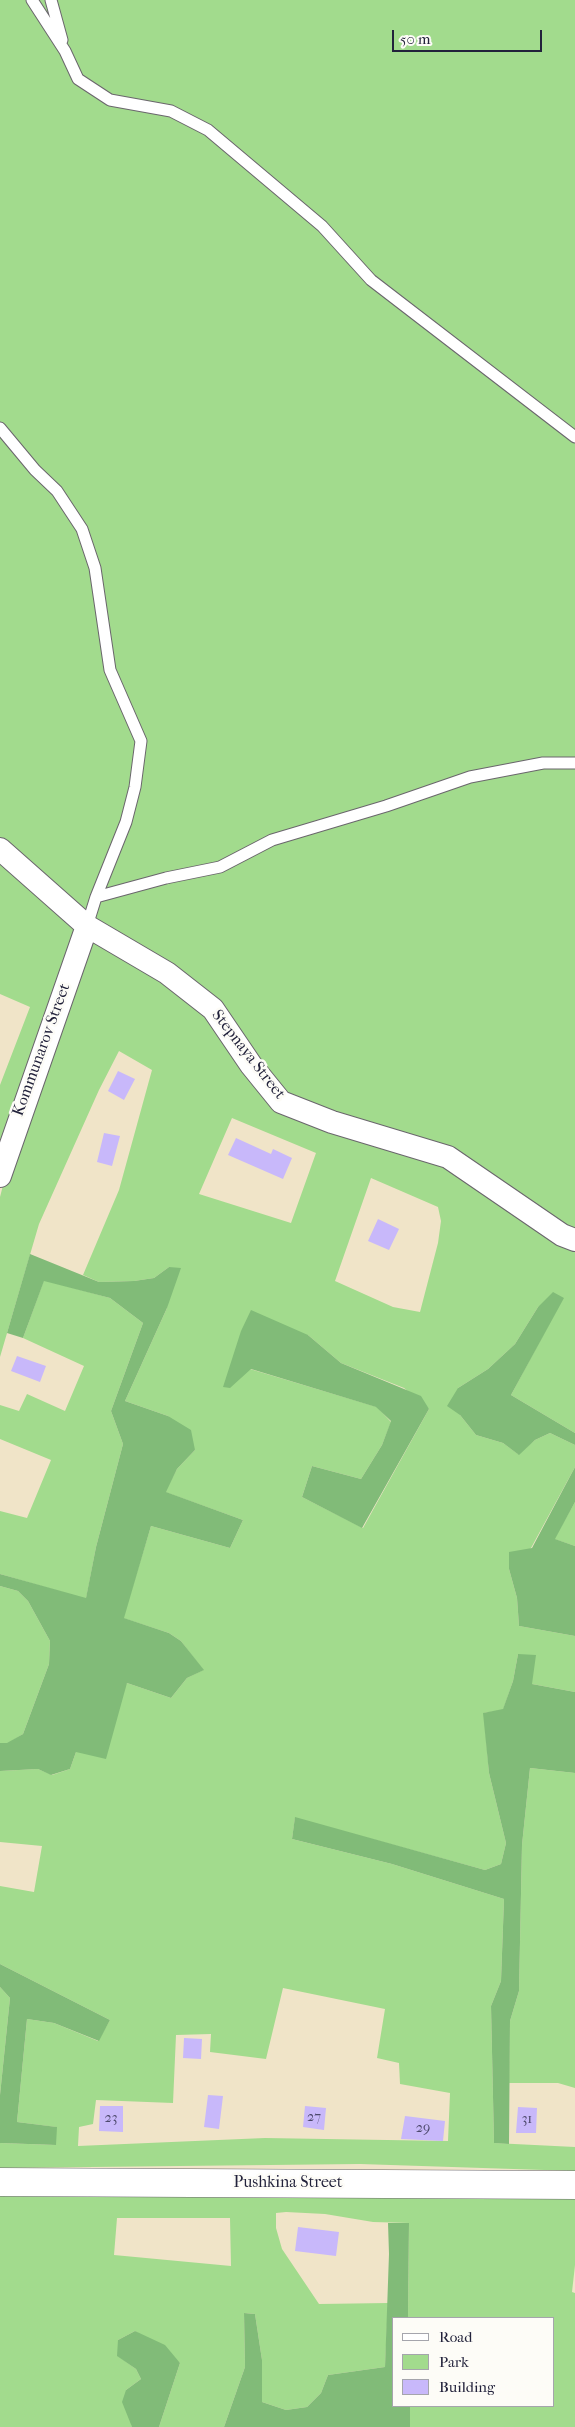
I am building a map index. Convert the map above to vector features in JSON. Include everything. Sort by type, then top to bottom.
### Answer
[{"type":"street","name":"Stepnaya Street","points":[[0,849],[87,926],[167,973],[213,1009],[251,1065],[281,1102],[332,1122],[448,1157],[562,1235],[575,1240]]},
{"type":"street","name":"Kommunarov Street","points":[[0,1176],[87,926]]},
{"type":"street","name":"Pushkina Street","points":[[0,2182],[575,2185]]},
{"type":"lane","points":[[32,0],[65,51],[78,79],[110,100],[171,111],[208,130],[322,226],[371,280],[575,437]]},
{"type":"lane","points":[[51,0],[65,51]]},
{"type":"lane","points":[[0,428],[35,470],[58,491],[82,530],[95,568],[110,670],[141,740],[135,787],[126,822],[96,897],[87,926]]},
{"type":"lane","points":[[96,897],[166,878],[220,867],[272,840],[386,806],[470,777],[543,763],[575,763]]},
{"type":"green space","points":[[0,0],[575,0],[575,1235],[454,1168],[575,1248],[575,1433],[511,1395],[563,1298],[538,1307],[515,1344],[488,1369],[458,1388],[460,1415],[476,1435],[503,1443],[518,1454],[535,1440],[550,1433],[575,1445],[575,1467],[531,1548],[509,1569],[517,1598],[519,1626],[575,1636],[575,1692],[532,1684],[518,1654],[513,1681],[503,1710],[484,1713],[489,1773],[506,1843],[501,1864],[485,1870],[295,1818],[292,1839],[392,1864],[504,1899],[501,1981],[491,2006],[494,2143],[575,2147],[575,2171],[360,2164],[0,2168],[0,2143],[56,2145],[56,2127],[17,2122],[27,2019],[54,2023],[98,2041],[110,2020],[0,1964],[0,1886],[34,1892],[42,1846],[0,1842],[0,1771],[38,1769],[52,1775],[70,1769],[76,1752],[127,1683],[171,1698],[187,1678],[203,1670],[181,1641],[169,1633],[123,1618],[151,1526],[230,1548],[243,1520],[165,1492],[177,1469],[195,1450],[168,1416],[125,1401],[167,1308],[169,1267],[154,1278],[134,1281],[99,1282],[83,1275],[119,1190],[152,1070],[119,1051],[99,1090],[39,1224],[0,1357],[0,1197],[11,1154],[0,1156],[0,1085],[30,1007],[0,994]],"holes":[[[232,1118],[316,1153],[291,1223],[199,1194]],[[371,1178],[438,1207],[441,1221],[438,1243],[420,1312],[393,1307],[335,1281]],[[308,1335],[341,1363],[404,1388],[429,1409],[363,1528],[302,1497],[312,1466],[361,1479],[382,1445],[391,1422],[377,1407],[250,1369]],[[283,1988],[385,2009],[377,2058],[399,2063],[400,2084],[450,2093],[448,2141],[265,2138],[78,2146],[79,2127],[93,2124],[96,2100],[173,2103],[176,2035],[211,2034],[210,2052],[266,2059]]]},
{"type":"green space","points":[[30,1254],[99,1282],[134,1281],[154,1278],[169,1267],[181,1268],[167,1308],[125,1401],[168,1416],[191,1430],[195,1450],[177,1469],[166,1492],[243,1520],[230,1548],[151,1526],[124,1618],[169,1633],[181,1641],[204,1670],[187,1678],[171,1698],[127,1683],[106,1759],[76,1752],[70,1769],[51,1775],[38,1769],[0,1771],[0,1743],[7,1743],[23,1734],[49,1664],[50,1641],[28,1601],[18,1591],[0,1586],[0,1574],[86,1598],[96,1547],[123,1444],[111,1411],[143,1323],[110,1298],[44,1281],[23,1338],[7,1333]]},
{"type":"green space","points":[[44,1280],[110,1298],[143,1323],[111,1411],[123,1444],[96,1547],[86,1599],[0,1574],[0,1511],[27,1518],[51,1460],[0,1439],[0,1405],[19,1411],[27,1394],[65,1411],[84,1366],[23,1338]]},
{"type":"green space","points":[[553,1292],[564,1298],[511,1395],[575,1433],[575,1445],[550,1433],[535,1440],[519,1455],[503,1443],[476,1435],[460,1415],[447,1406],[458,1388],[488,1369],[515,1344],[538,1307]]},
{"type":"green space","points":[[251,1310],[308,1335],[341,1363],[421,1396],[429,1409],[362,1528],[302,1497],[312,1466],[361,1479],[382,1445],[391,1421],[376,1407],[251,1369],[230,1388],[223,1387],[241,1331]]},
{"type":"green space","points":[[575,1467],[575,1502],[555,1539],[575,1546],[575,1636],[519,1626],[517,1598],[509,1569],[509,1552],[532,1548]]},
{"type":"green space","points":[[575,1502],[575,1546],[554,1539]]},
{"type":"green space","points":[[0,1586],[18,1591],[28,1601],[50,1641],[49,1664],[23,1734],[7,1744],[0,1743]]},
{"type":"green space","points":[[518,1654],[536,1655],[532,1684],[575,1692],[575,1773],[530,1768],[522,1845],[519,1991],[510,2021],[509,2144],[494,2143],[491,2006],[501,1981],[504,1899],[392,1864],[292,1839],[295,1817],[485,1870],[501,1864],[506,1843],[489,1773],[483,1713],[503,1709],[513,1681]]},
{"type":"green space","points":[[530,1768],[575,1773],[575,2088],[558,2083],[509,2083],[510,2021],[519,1991],[522,1845]]},
{"type":"green space","points":[[0,1964],[110,2020],[99,2041],[54,2023],[27,2019],[17,2122],[57,2127],[56,2145],[0,2143],[0,2095],[10,1998],[0,1987]]},
{"type":"green space","points":[[0,1987],[10,1998],[0,2095]]},
{"type":"green space","points":[[0,2196],[575,2198],[575,2265],[572,2292],[575,2293],[575,2427],[410,2427],[410,2407],[555,2407],[555,2317],[408,2317],[409,2223],[373,2222],[325,2214],[286,2212],[276,2213],[276,2228],[282,2249],[319,2304],[388,2303],[385,2367],[328,2375],[321,2393],[307,2407],[286,2410],[262,2402],[262,2360],[255,2314],[244,2313],[245,2367],[224,2427],[159,2427],[180,2363],[135,2331],[118,2340],[118,2356],[136,2369],[141,2379],[126,2390],[132,2427],[0,2427]],"holes":[[[117,2218],[230,2218],[231,2266],[114,2255]]]},
{"type":"green space","points":[[388,2223],[409,2223],[408,2317],[392,2317],[392,2407],[410,2407],[410,2427],[224,2427],[245,2367],[244,2313],[255,2314],[262,2360],[262,2402],[286,2410],[307,2407],[321,2393],[328,2375],[385,2367],[389,2254]]},
{"type":"green space","points":[[135,2331],[165,2345],[180,2363],[159,2427],[132,2427],[122,2402],[126,2390],[141,2379],[136,2369],[117,2356],[118,2340]]},
{"type":"building","points":[[118,1071],[135,1079],[124,1100],[108,1091]]},
{"type":"building","points":[[104,1133],[120,1136],[112,1166],[97,1162]]},
{"type":"building","points":[[236,1138],[271,1154],[273,1149],[292,1158],[283,1179],[228,1155]]},
{"type":"building","points":[[378,1219],[399,1229],[389,1250],[368,1241]]},
{"type":"building","points":[[17,1356],[46,1366],[40,1382],[11,1371]]},
{"type":"building","points":[[184,2038],[202,2039],[201,2059],[183,2058]]},
{"type":"building","points":[[208,2095],[223,2096],[219,2129],[204,2127]]},
{"type":"building","points":[[100,2106],[123,2106],[123,2132],[99,2131]]},
{"type":"building","points":[[305,2106],[326,2108],[324,2130],[303,2127]]},
{"type":"building","points":[[518,2107],[537,2108],[536,2133],[516,2133]]},
{"type":"building","points":[[405,2116],[445,2121],[443,2141],[401,2139]]},
{"type":"building","points":[[298,2227],[339,2232],[336,2256],[295,2251]]}]
